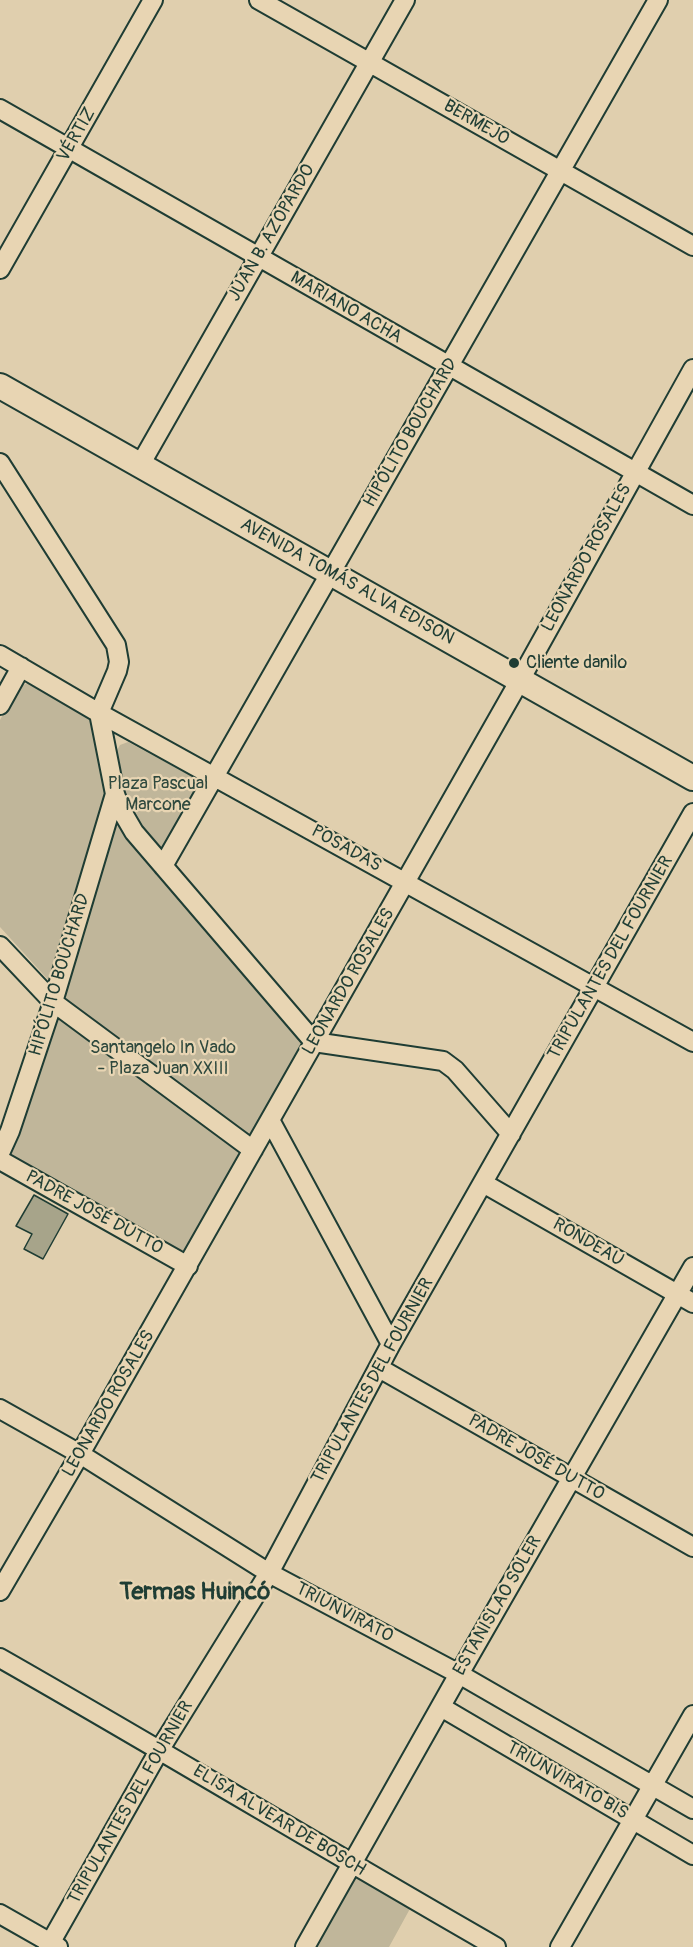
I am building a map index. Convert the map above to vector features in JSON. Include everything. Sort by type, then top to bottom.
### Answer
[{"type":"main road","name":"AVENIDA TOMÁS ALVA EDISON","points":[[0,386],[693,777]]},
{"type":"street","name":"VÉRTIZ","points":[[0,269],[153,0]]},
{"type":"street","name":"BERMEJO","points":[[259,0],[693,246]]},
{"type":"street","name":"JUAN B. AZOPARDO","points":[[140,465],[405,0]]},
{"type":"street","name":"HIPÓLITO BOUCHARD","points":[[164,866],[658,0]]},
{"type":"street","name":"MARIANO ACHA","points":[[0,109],[693,506]]},
{"type":"street","name":"LEONARDO ROSALES","points":[[0,1592],[406,882],[693,369]]},
{"type":"street","points":[[0,464],[116,645],[119,662],[99,713],[115,794],[134,832],[314,1042],[443,1061],[455,1070],[511,1134]]},
{"type":"street","name":"POSADAS","points":[[0,655],[99,713],[693,1042]]},
{"type":"street","points":[[0,705],[21,667]]},
{"type":"street","name":"HIPÓLITO BOUCHARD","points":[[0,1153],[10,1131],[53,1002],[115,794]]},
{"type":"street","name":"TRIPULANTES DEL FOURNIER","points":[[52,1946],[160,1749],[269,1573],[391,1344],[693,813]]},
{"type":"street","points":[[0,946],[53,1002],[253,1150]]},
{"type":"street","points":[[270,1120],[391,1344]]},
{"type":"street","name":"PADRE JOSÉ DUTTO","points":[[0,1160],[188,1266]]},
{"type":"street","name":"RONDEAU","points":[[483,1183],[685,1299]]},
{"type":"street","name":"ESTANISLAO SOLER","points":[[306,1947],[459,1674],[572,1479],[685,1299],[693,1267]]},
{"type":"street","name":"PADRE JOSÉ DUTTO","points":[[379,1368],[693,1547]]},
{"type":"street","name":"TRIUNVIRATO","points":[[0,1409],[80,1454],[269,1573],[459,1674],[693,1809]]},
{"type":"street","name":"ELISA ALVEAR DE BOSCH","points":[[0,1658],[160,1749],[353,1865],[496,1947]]},
{"type":"street","name":"TRIUNVIRATO BIS","points":[[441,1707],[693,1855]]},
{"type":"street","points":[[560,1947],[693,1715]]},
{"type":"street","points":[[0,1914],[52,1946]]},
{"type":"green space","name":"Santangelo In Vado - Plaza Juan XXIII","points":[[28,683],[92,721],[130,841],[301,1044],[301,1049],[187,1250],[179,1250],[13,1159],[9,1154],[63,996],[0,927],[0,720],[18,687]]},
{"type":"green space","name":"Plaza Pascual Marcone","points":[[128,742],[195,778],[199,786],[166,847],[152,842],[139,825],[125,797],[116,752],[120,745]]},
{"type":"green space","points":[[353,1865],[417,1896],[389,1947],[305,1947]]},
{"type":"building","points":[[34,1195],[68,1214],[43,1259],[24,1249],[32,1234],[16,1226]]},
{"type":"place","name":"Cliente danilo","points":[[514,663]]},
{"type":"district","name":"Termas Huincó","points":[[195,1593]]}]
